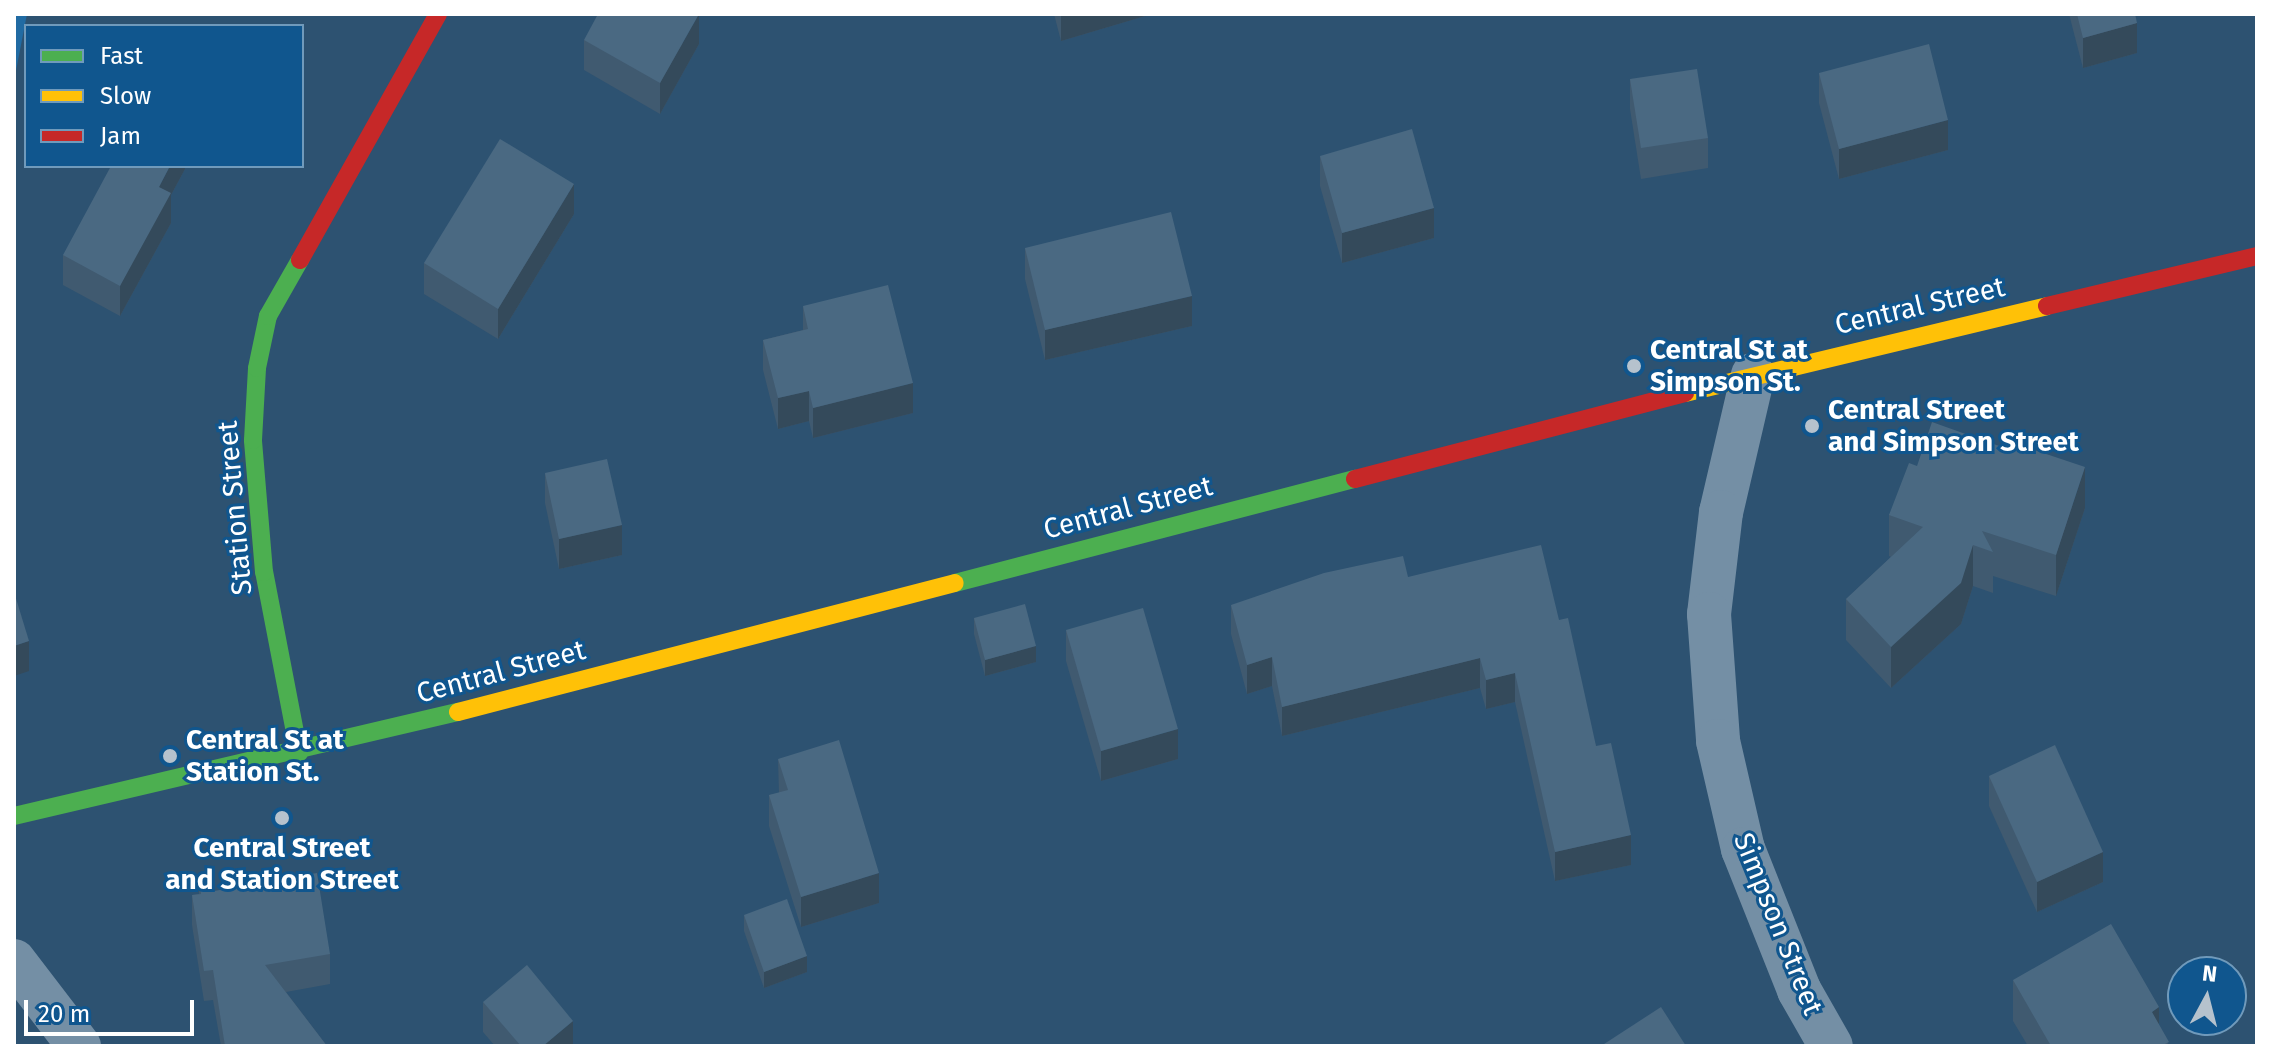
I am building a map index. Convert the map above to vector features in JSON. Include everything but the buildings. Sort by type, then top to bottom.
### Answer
[{"type":"main road","name":"Station Street","points":[[299,753],[264,572],[253,440],[257,368],[268,316],[438,14]]},
{"type":"main road","name":"Central Street","points":[[14,816],[299,753],[1753,375],[2257,256]]},
{"type":"street","name":"Simpson Street","points":[[1753,375],[1721,512],[1709,614],[1718,741],[1743,849],[1799,990],[1831,1046]]},
{"type":"street","points":[[14,961],[79,1046]]},
{"type":"shaded area","points":[[14,14],[27,14],[24,24],[14,81]]},
{"type":"traffic: fast","points":[[299,753],[264,572],[253,440],[257,368],[268,316],[300,260]]},
{"type":"traffic: fast","points":[[955,583],[1355,479]]},
{"type":"traffic: fast","points":[[14,816],[458,712]]},
{"type":"traffic: slow","points":[[1685,393],[2047,306]]},
{"type":"traffic: slow","points":[[458,712],[955,583]]},
{"type":"traffic: jam","points":[[300,260],[438,14]]},
{"type":"traffic: jam","points":[[2047,306],[2257,256]]},
{"type":"traffic: jam","points":[[1355,479],[1685,393]]},
{"type":"place","name":"Central St at Simpson St.","points":[[1634,366]]},
{"type":"place","name":"Central Street and Simpson Street","points":[[1812,426]]},
{"type":"place","name":"Central St at Station St.","points":[[170,756]]},
{"type":"place","name":"Central Street and Station Street","points":[[282,818]]}]
